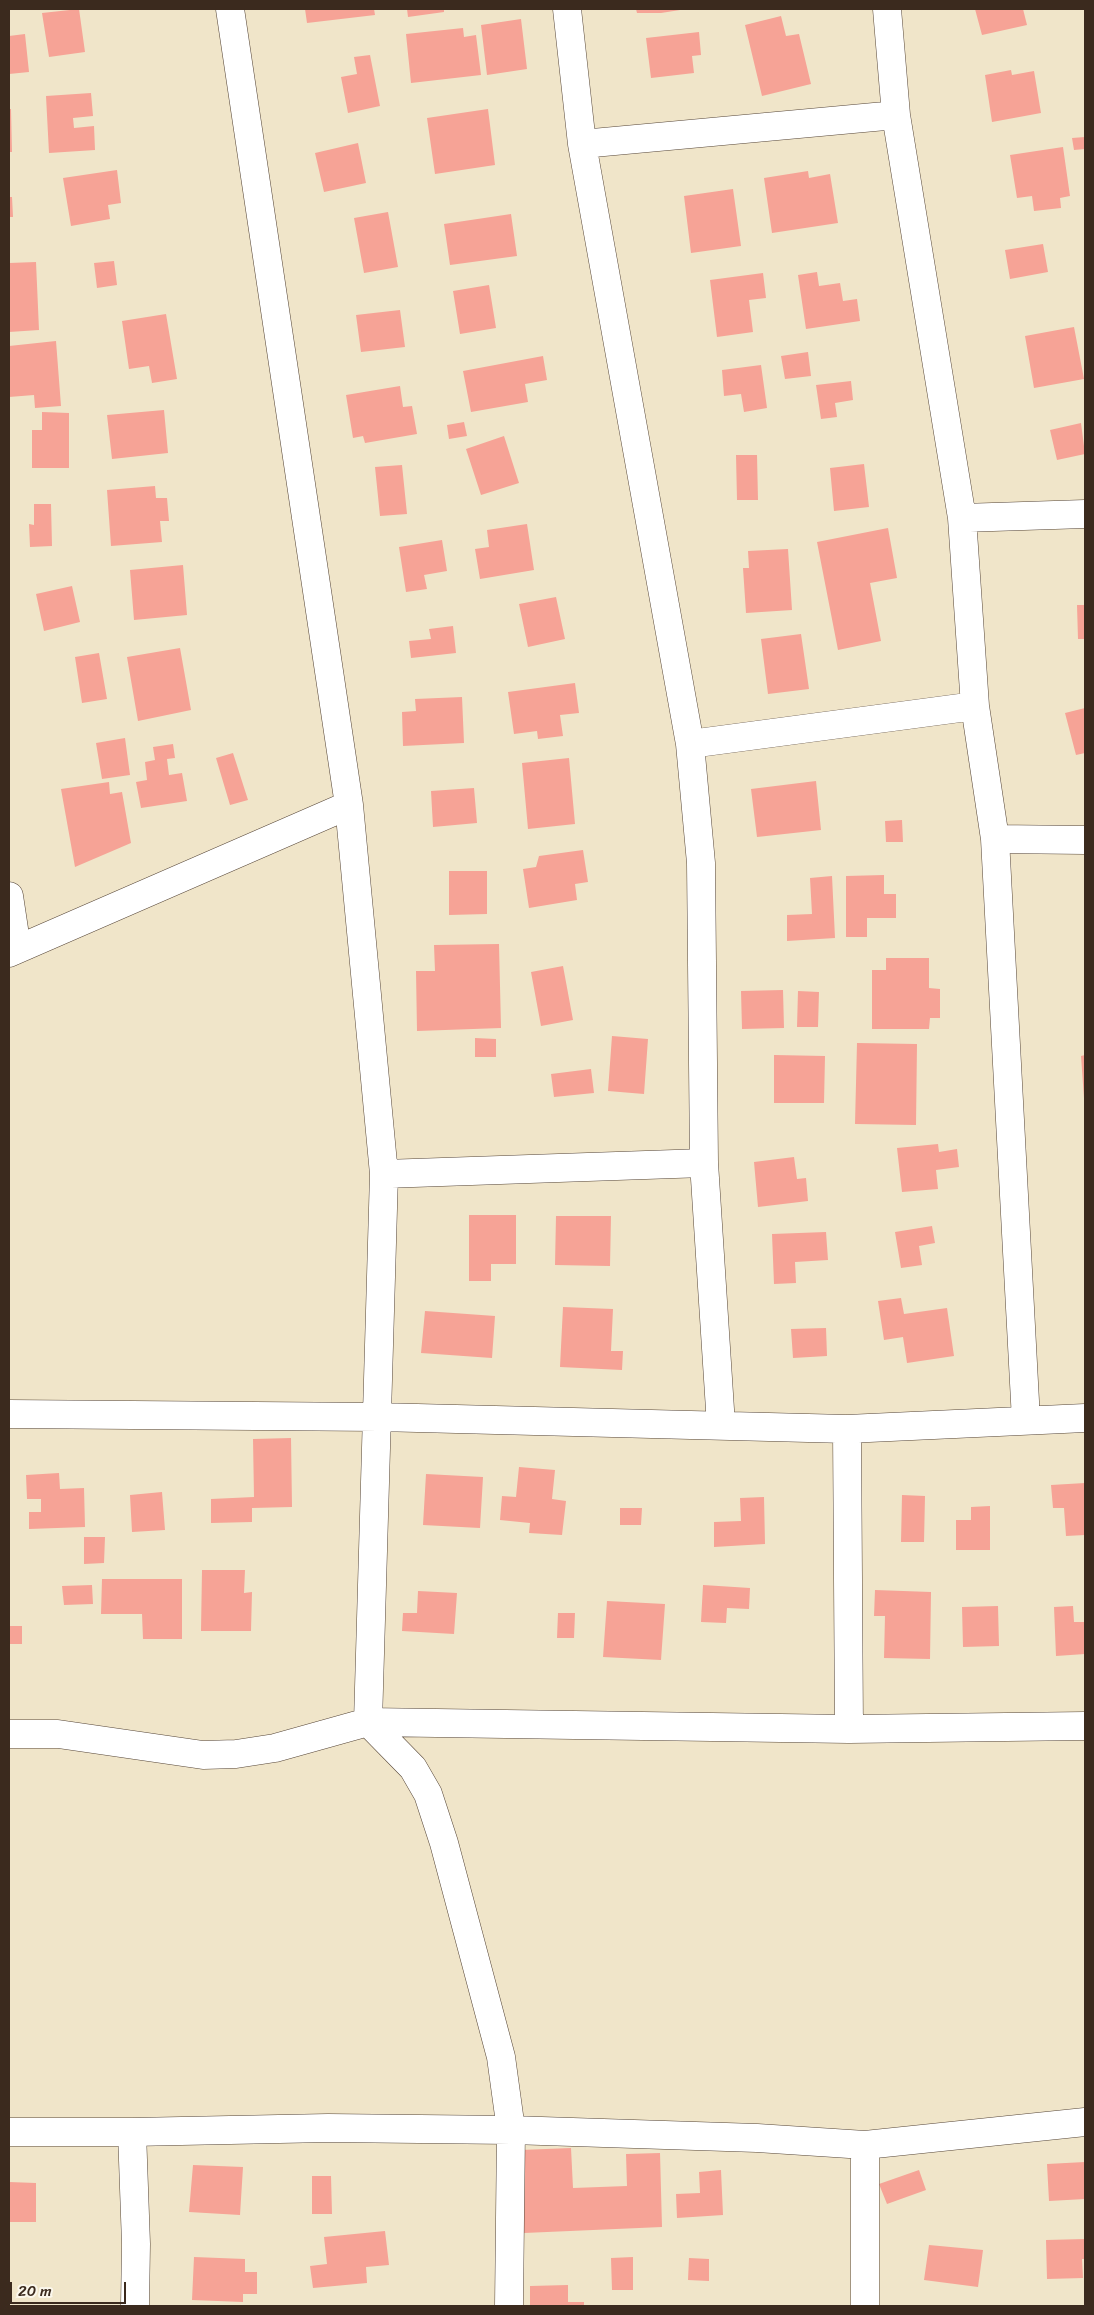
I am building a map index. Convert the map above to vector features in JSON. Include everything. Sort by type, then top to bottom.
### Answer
[{"type":"street","points":[[230,9],[348,805],[384,1174],[368,1722],[413,1768],[428,1794],[437,1818],[501,2057],[511,2130],[509,2306]]},
{"type":"street","points":[[567,9],[582,144],[690,744],[701,863],[704,1163],[721,1425]]},
{"type":"street","points":[[887,9],[896,115],[962,518],[975,706],[995,839],[1026,1420]]},
{"type":"street","points":[[582,144],[896,115]]},
{"type":"street","points":[[962,518],[1085,514]]},
{"type":"street","points":[[690,744],[975,706]]},
{"type":"street","points":[[9,896],[13,951],[348,805]]},
{"type":"street","points":[[995,839],[1085,840]]},
{"type":"street","points":[[384,1174],[704,1163]]},
{"type":"street","points":[[9,1414],[378,1417],[847,1428],[1085,1418]]},
{"type":"street","points":[[847,1428],[849,1728]]},
{"type":"street","points":[[9,1734],[58,1734],[203,1756],[236,1754],[275,1748],[368,1722],[849,1728],[1085,1726]]},
{"type":"street","points":[[9,2132],[132,2132],[328,2128],[511,2130],[757,2138],[865,2145],[1085,2122]]},
{"type":"street","points":[[132,2132],[136,2244],[135,2306]]},
{"type":"street","points":[[865,2145],[865,2306]]},
{"type":"building","points":[[79,9],[85,52],[49,57],[42,13]]},
{"type":"building","points":[[305,9],[374,9],[375,15],[307,23]]},
{"type":"building","points":[[407,9],[444,9],[444,12],[408,17]]},
{"type":"building","points":[[636,9],[680,10],[661,13],[637,13]]},
{"type":"building","points":[[975,9],[1023,9],[1027,25],[982,35]]},
{"type":"building","points":[[781,16],[786,36],[799,34],[811,84],[762,96],[745,25]]},
{"type":"building","points":[[521,19],[527,69],[487,75],[481,25]]},
{"type":"building","points":[[463,28],[464,37],[476,35],[481,75],[411,83],[406,34]]},
{"type":"building","points":[[699,32],[701,55],[692,56],[694,73],[651,78],[646,38]]},
{"type":"building","points":[[25,34],[29,72],[9,74],[9,36]]},
{"type":"building","points":[[370,55],[380,106],[348,113],[341,77],[357,74],[354,57]]},
{"type":"building","points":[[1011,70],[1012,75],[1034,71],[1041,113],[992,122],[985,75]]},
{"type":"building","points":[[91,93],[93,116],[73,118],[74,128],[94,126],[95,150],[49,153],[46,96]]},
{"type":"building","points":[[9,109],[11,109],[12,152],[9,152]]},
{"type":"building","points":[[488,109],[495,165],[435,174],[427,118]]},
{"type":"building","points":[[1085,137],[1085,149],[1074,150],[1072,138]]},
{"type":"building","points":[[358,143],[366,183],[324,192],[315,153]]},
{"type":"building","points":[[1063,147],[1070,196],[1060,198],[1061,208],[1034,211],[1032,196],[1017,198],[1010,155]]},
{"type":"building","points":[[117,170],[121,203],[108,205],[110,219],[71,226],[63,178]]},
{"type":"building","points":[[808,171],[809,178],[830,174],[838,223],[772,233],[764,178]]},
{"type":"building","points":[[733,189],[741,246],[691,253],[684,196]]},
{"type":"building","points":[[9,197],[12,197],[13,217],[9,217]]},
{"type":"building","points":[[388,212],[398,267],[364,273],[354,218]]},
{"type":"building","points":[[511,214],[517,256],[450,265],[444,224]]},
{"type":"building","points":[[1043,244],[1048,272],[1010,279],[1005,250]]},
{"type":"building","points":[[114,261],[117,285],[97,288],[94,263]]},
{"type":"building","points":[[36,262],[39,330],[9,332],[9,263]]},
{"type":"building","points":[[817,272],[819,286],[840,283],[843,301],[857,299],[860,321],[806,329],[798,275]]},
{"type":"building","points":[[763,273],[766,298],[749,300],[753,332],[717,337],[710,280]]},
{"type":"building","points":[[489,285],[496,328],[460,334],[453,291]]},
{"type":"building","points":[[400,310],[405,347],[361,352],[356,315]]},
{"type":"building","points":[[166,314],[177,379],[152,383],[149,366],[129,369],[122,321]]},
{"type":"building","points":[[1074,327],[1084,379],[1034,388],[1025,336]]},
{"type":"building","points":[[56,341],[61,406],[35,408],[34,395],[9,397],[9,346]]},
{"type":"building","points":[[808,352],[811,376],[785,379],[781,356]]},
{"type":"building","points":[[543,356],[547,380],[525,384],[528,402],[471,412],[463,371]]},
{"type":"building","points":[[761,365],[767,408],[744,412],[741,394],[724,396],[722,370]]},
{"type":"building","points":[[851,381],[853,400],[835,403],[837,417],[821,419],[816,385]]},
{"type":"building","points":[[400,386],[403,407],[412,406],[417,434],[365,443],[363,436],[353,438],[346,395]]},
{"type":"building","points":[[164,410],[168,453],[112,459],[107,415]]},
{"type":"building","points":[[42,412],[69,413],[69,468],[32,468],[32,430],[42,430]]},
{"type":"building","points":[[464,422],[467,436],[449,439],[447,425]]},
{"type":"building","points":[[1081,423],[1085,454],[1057,460],[1050,430]]},
{"type":"building","points":[[504,436],[519,483],[481,495],[466,449]]},
{"type":"building","points":[[736,455],[757,455],[758,500],[737,500]]},
{"type":"building","points":[[864,464],[869,507],[834,511],[830,468]]},
{"type":"building","points":[[402,465],[407,514],[380,516],[375,467]]},
{"type":"building","points":[[155,486],[156,498],[167,498],[169,521],[160,521],[162,542],[111,546],[107,490]]},
{"type":"building","points":[[34,504],[51,504],[52,546],[30,547],[29,524],[34,525]]},
{"type":"building","points":[[527,524],[534,570],[480,579],[475,549],[489,547],[487,530]]},
{"type":"building","points":[[888,528],[897,578],[870,583],[881,641],[838,650],[817,542]]},
{"type":"building","points":[[442,540],[447,571],[424,575],[427,589],[406,592],[399,547]]},
{"type":"building","points":[[788,549],[792,610],[746,613],[743,568],[749,568],[748,551]]},
{"type":"building","points":[[183,565],[187,615],[134,620],[130,570]]},
{"type":"building","points":[[72,586],[80,622],[44,631],[36,594]]},
{"type":"building","points":[[556,597],[565,639],[528,647],[519,604]]},
{"type":"building","points":[[1077,605],[1085,605],[1085,639],[1078,639]]},
{"type":"building","points":[[453,626],[456,653],[411,658],[409,641],[431,639],[429,629]]},
{"type":"building","points":[[801,634],[809,689],[768,694],[761,639]]},
{"type":"building","points":[[180,648],[191,710],[138,721],[127,657]]},
{"type":"building","points":[[99,653],[107,699],[82,703],[75,657]]},
{"type":"building","points":[[575,683],[579,713],[560,715],[563,736],[538,739],[537,731],[514,734],[508,692]]},
{"type":"building","points":[[462,697],[464,743],[403,746],[402,712],[416,711],[415,699]]},
{"type":"building","points":[[1085,708],[1085,753],[1076,755],[1065,713]]},
{"type":"building","points":[[125,738],[130,775],[102,779],[96,743]]},
{"type":"building","points":[[173,744],[175,758],[167,759],[169,775],[182,773],[187,801],[141,808],[136,782],[147,780],[145,762],[155,760],[153,747]]},
{"type":"building","points":[[233,753],[248,800],[230,805],[216,758]]},
{"type":"building","points":[[569,758],[575,824],[528,829],[522,763]]},
{"type":"building","points":[[816,781],[821,830],[757,837],[751,789]]},
{"type":"building","points":[[109,782],[110,794],[122,792],[131,843],[75,867],[61,789]]},
{"type":"building","points":[[474,788],[477,823],[433,827],[431,791]]},
{"type":"building","points":[[902,820],[903,842],[886,842],[885,821]]},
{"type":"building","points":[[583,850],[588,882],[575,884],[577,900],[529,908],[523,869],[536,867],[539,856]]},
{"type":"building","points":[[449,871],[487,871],[487,914],[449,915]]},
{"type":"building","points":[[884,875],[884,894],[896,894],[896,918],[867,918],[867,937],[846,937],[846,876]]},
{"type":"building","points":[[832,876],[835,938],[787,941],[787,915],[812,914],[810,878]]},
{"type":"building","points":[[499,944],[501,1028],[417,1031],[416,971],[435,971],[434,945]]},
{"type":"building","points":[[886,958],[929,958],[929,988],[940,989],[940,1018],[930,1018],[929,1029],[872,1029],[872,970],[886,970]]},
{"type":"building","points":[[563,966],[573,1020],[541,1026],[531,972]]},
{"type":"building","points":[[783,990],[784,1028],[742,1029],[741,991]]},
{"type":"building","points":[[798,991],[819,992],[818,1027],[797,1027]]},
{"type":"building","points":[[612,1036],[648,1039],[644,1094],[608,1091]]},
{"type":"building","points":[[475,1038],[496,1039],[496,1057],[475,1057]]},
{"type":"building","points":[[857,1043],[917,1044],[916,1125],[855,1124]]},
{"type":"building","points":[[774,1055],[825,1056],[824,1103],[774,1103]]},
{"type":"building","points":[[1085,1055],[1085,1098],[1084,1098],[1081,1056]]},
{"type":"building","points":[[591,1069],[594,1093],[554,1097],[551,1074]]},
{"type":"building","points":[[938,1144],[939,1152],[957,1149],[959,1167],[936,1170],[938,1189],[902,1192],[897,1148]]},
{"type":"building","points":[[794,1157],[797,1179],[806,1178],[808,1201],[758,1207],[754,1162]]},
{"type":"building","points":[[469,1215],[516,1215],[516,1264],[491,1264],[491,1281],[469,1281]]},
{"type":"building","points":[[556,1216],[611,1216],[610,1266],[555,1265]]},
{"type":"building","points":[[932,1226],[935,1243],[919,1246],[922,1265],[901,1268],[895,1232]]},
{"type":"building","points":[[826,1232],[828,1260],[795,1262],[796,1283],[774,1284],[772,1234]]},
{"type":"building","points":[[901,1298],[904,1314],[947,1308],[954,1356],[907,1363],[903,1337],[884,1340],[878,1301]]},
{"type":"building","points":[[563,1307],[613,1309],[611,1351],[623,1351],[622,1370],[560,1367]]},
{"type":"building","points":[[425,1311],[495,1316],[492,1358],[421,1353]]},
{"type":"building","points":[[826,1328],[827,1356],[793,1358],[791,1329]]},
{"type":"building","points":[[291,1438],[292,1507],[252,1508],[252,1522],[211,1523],[211,1499],[254,1497],[253,1439]]},
{"type":"building","points":[[519,1467],[555,1470],[552,1499],[566,1501],[562,1535],[529,1533],[530,1523],[500,1520],[502,1496],[516,1497]]},
{"type":"building","points":[[59,1473],[60,1489],[84,1488],[85,1527],[29,1529],[29,1512],[41,1512],[41,1499],[27,1499],[26,1475]]},
{"type":"building","points":[[426,1474],[483,1477],[480,1528],[423,1525]]},
{"type":"building","points":[[1085,1483],[1085,1535],[1066,1536],[1064,1508],[1053,1508],[1051,1485]]},
{"type":"building","points":[[162,1492],[165,1530],[132,1532],[130,1495]]},
{"type":"building","points":[[902,1495],[925,1496],[924,1542],[901,1542]]},
{"type":"building","points":[[764,1497],[765,1544],[714,1547],[714,1522],[741,1521],[740,1498]]},
{"type":"building","points":[[990,1506],[990,1550],[956,1550],[956,1520],[971,1520],[971,1507]]},
{"type":"building","points":[[620,1508],[642,1508],[641,1525],[620,1525]]},
{"type":"building","points":[[84,1537],[105,1537],[104,1563],[84,1564]]},
{"type":"building","points":[[202,1570],[245,1570],[244,1593],[252,1592],[251,1631],[201,1631]]},
{"type":"building","points":[[102,1579],[182,1579],[182,1639],[143,1639],[142,1614],[101,1614]]},
{"type":"building","points":[[92,1585],[93,1604],[64,1605],[62,1586]]},
{"type":"building","points":[[703,1585],[750,1588],[749,1609],[727,1608],[726,1623],[701,1622]]},
{"type":"building","points":[[875,1590],[931,1592],[930,1659],[884,1658],[885,1616],[874,1616]]},
{"type":"building","points":[[418,1591],[457,1593],[454,1634],[402,1631],[403,1613],[417,1613]]},
{"type":"building","points":[[607,1601],[665,1604],[661,1660],[603,1657]]},
{"type":"building","points":[[998,1606],[999,1646],[963,1647],[962,1607]]},
{"type":"building","points":[[1073,1606],[1074,1622],[1085,1622],[1085,1654],[1056,1656],[1054,1607]]},
{"type":"building","points":[[558,1613],[575,1613],[574,1638],[557,1638]]},
{"type":"building","points":[[9,1626],[22,1626],[22,1644],[9,1644]]},
{"type":"building","points":[[571,2148],[573,2188],[627,2186],[626,2154],[660,2153],[662,2227],[524,2233],[521,2150]]},
{"type":"building","points":[[1085,2162],[1085,2199],[1049,2201],[1047,2164]]},
{"type":"building","points":[[193,2165],[243,2167],[240,2215],[189,2212]]},
{"type":"building","points":[[721,2170],[723,2215],[677,2218],[676,2194],[700,2193],[699,2172]]},
{"type":"building","points":[[919,2170],[926,2190],[887,2204],[879,2184]]},
{"type":"building","points":[[312,2176],[331,2176],[332,2214],[312,2214]]},
{"type":"building","points":[[9,2182],[36,2183],[36,2222],[9,2222]]},
{"type":"building","points":[[385,2231],[389,2265],[366,2267],[367,2283],[313,2288],[310,2266],[327,2264],[324,2237]]},
{"type":"building","points":[[1085,2239],[1085,2259],[1082,2259],[1083,2278],[1047,2279],[1046,2240]]},
{"type":"building","points":[[929,2245],[983,2250],[978,2287],[924,2280]]},
{"type":"building","points":[[194,2257],[245,2259],[245,2272],[257,2272],[257,2294],[243,2294],[243,2302],[192,2300]]},
{"type":"building","points":[[633,2257],[633,2290],[612,2290],[611,2258]]},
{"type":"building","points":[[689,2258],[709,2259],[709,2281],[688,2280]]},
{"type":"building","points":[[568,2285],[568,2302],[584,2302],[584,2306],[530,2306],[530,2286]]}]
